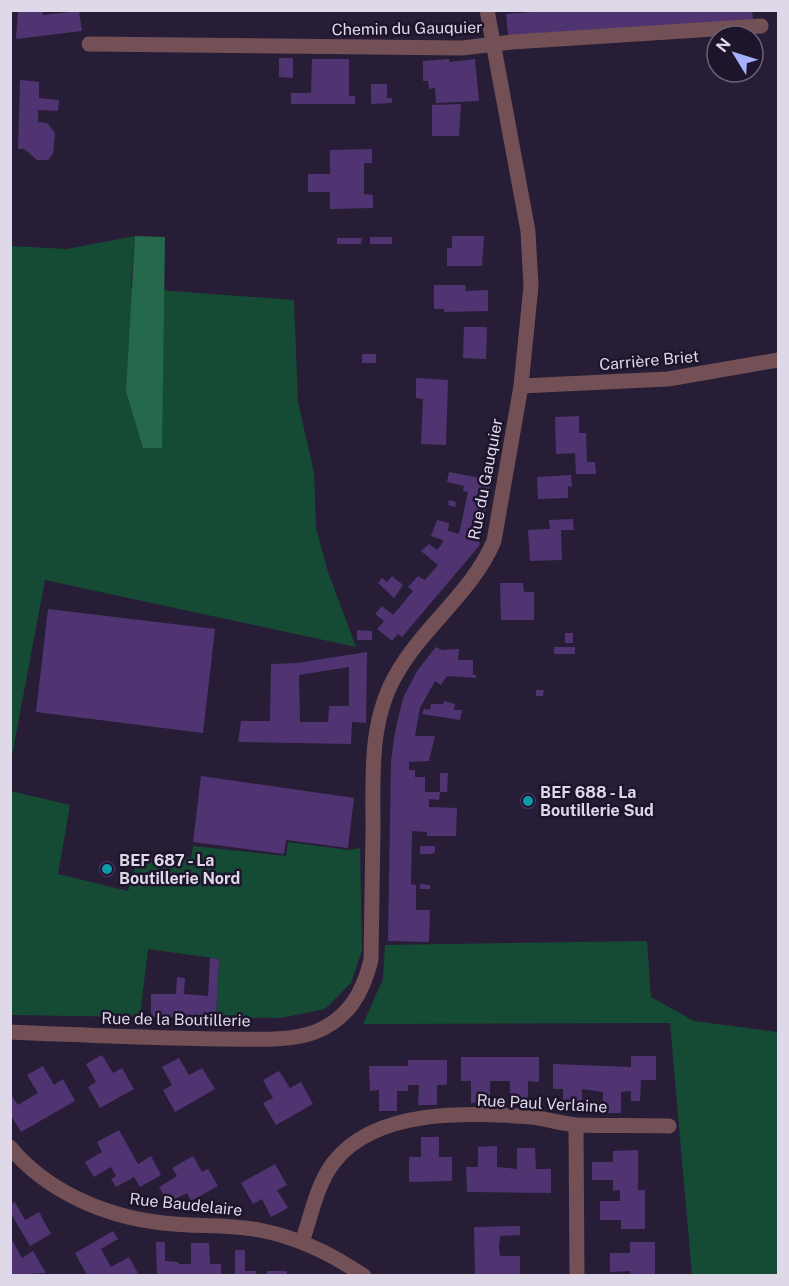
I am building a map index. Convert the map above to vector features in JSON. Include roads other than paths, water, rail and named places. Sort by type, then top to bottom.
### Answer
[{"type":"street","name":"Rue du Gauquier","points":[[337,1019],[359,997],[371,960],[374,766],[380,712],[389,688],[405,660],[489,552],[494,541],[521,386],[529,331],[531,259],[528,231],[487,10]]},
{"type":"street","name":"Chemin du Gauquier","points":[[89,44],[462,48],[705,30]]},
{"type":"street","name":"Carrière Briet","points":[[521,386],[668,379],[778,360]]},
{"type":"street","name":"Rue de la Boutillerie","points":[[10,1032],[151,1038],[291,1037],[316,1031],[337,1019]]},
{"type":"street","name":"Rue Paul Verlaine","points":[[302,1242],[332,1163],[351,1144],[380,1128],[413,1119],[445,1116],[532,1117],[576,1125],[669,1126]]},
{"type":"street","points":[[576,1125],[578,1275]]},
{"type":"street","name":"Rue Baudelaire","points":[[12,1152],[61,1189],[112,1213],[163,1223],[260,1230],[302,1242],[338,1259],[364,1275]]},
{"type":"place","name":"BEF 688 - La Boutillerie Sud","points":[[528,801]]},
{"type":"place","name":"BEF 687 - La Boutillerie Nord","points":[[107,869]]}]
